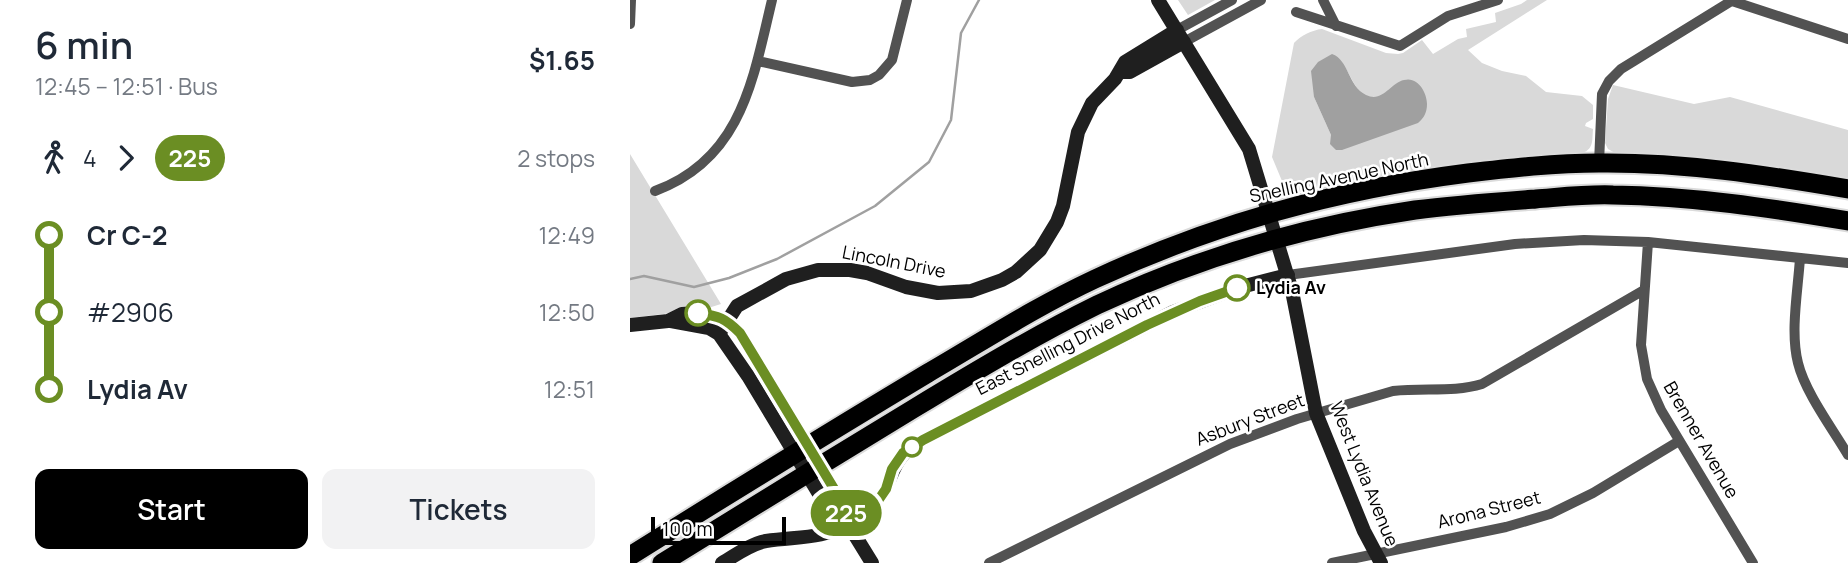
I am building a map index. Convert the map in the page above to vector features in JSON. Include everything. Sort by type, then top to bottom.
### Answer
[{"type":"highway","name":"Snelling Avenue North","points":[[630,556],[801,449],[1052,300],[1165,249],[1269,213],[1342,195],[1444,176],[1521,167],[1599,163],[1715,170],[1848,189]]},
{"type":"highway","points":[[662,563],[1009,351],[1098,305],[1184,269],[1277,239],[1413,211],[1577,195],[1661,197],[1717,202],[1848,221]]},
{"type":"street","points":[[630,24],[631,0]]},
{"type":"street","points":[[655,191],[675,184],[703,163],[718,147],[742,111],[750,91],[772,0]]},
{"type":"street","points":[[758,61],[852,82],[870,80],[892,60],[907,0]]},
{"type":"street","points":[[1158,0],[1249,149],[1269,213]]},
{"type":"street","points":[[1180,36],[1232,0]]},
{"type":"street","points":[[1180,36],[1261,0]]},
{"type":"street","points":[[1323,0],[1336,26]]},
{"type":"street","points":[[1296,12],[1400,46],[1448,16],[1498,0]]},
{"type":"street","points":[[1599,163],[1602,94],[1609,81],[1621,69],[1732,0],[1848,39]]},
{"type":"street","name":"Lincoln Drive","points":[[719,334],[737,306],[786,279],[818,270],[850,270],[922,291],[950,293],[987,287],[1016,272],[1040,250],[1056,225],[1063,206],[1074,148],[1084,117],[1095,100],[1121,72],[1125,62],[1180,36]]},
{"type":"street","name":"West Lydia Avenue","points":[[1269,213],[1288,275],[1316,413],[1360,522],[1378,558]]},
{"type":"street","name":"East Snelling Drive North","points":[[722,563],[763,542],[831,533],[848,524],[875,505],[903,453],[923,440],[1173,313],[1237,288],[1288,275],[1515,244],[1584,240],[1648,242],[1848,263]]},
{"type":"street","name":"Brenner Avenue","points":[[1648,242],[1641,345],[1653,396],[1753,563]]},
{"type":"street","points":[[1800,258],[1795,330],[1798,363],[1809,390],[1848,455]]},
{"type":"street","name":"Asbury Street","points":[[989,563],[1230,444],[1268,429],[1392,391],[1455,390],[1482,384],[1644,290]]},
{"type":"street","points":[[668,321],[682,314],[711,315],[727,320],[740,333],[813,470],[833,517],[848,524],[872,563]]},
{"type":"street","points":[[630,325],[668,321],[709,328],[719,334],[801,449]]},
{"type":"street","name":"Arona Street","points":[[1332,563],[1378,558],[1550,514],[1593,493],[1679,441]]},
{"type":"shaded area","points":[[1178,0],[1215,0],[1188,15]]},
{"type":"shaded area","points":[[1527,0],[1547,0],[1468,50],[1482,63],[1526,76],[1546,92],[1582,96],[1593,105],[1593,119],[1585,126],[1593,129],[1592,143],[1587,151],[1438,166],[1295,193],[1288,191],[1289,188],[1282,181],[1272,157],[1294,43],[1300,38],[1322,29],[1386,53],[1398,54],[1422,40],[1433,54],[1458,39],[1467,37],[1466,29],[1496,22],[1495,13]],"holes":[[[1332,55],[1340,60],[1363,95],[1372,98],[1382,95],[1396,85],[1336,150],[1314,97]]]},
{"type":"shaded area","points":[[1332,54],[1342,62],[1355,86],[1366,95],[1382,95],[1404,80],[1417,83],[1427,100],[1423,117],[1418,123],[1336,150],[1330,144],[1331,135],[1314,97],[1311,71],[1318,62]]},
{"type":"shaded area","points":[[1613,85],[1694,104],[1730,97],[1848,130],[1848,179],[1708,159],[1615,153],[1608,149],[1605,143],[1608,99]]},
{"type":"shaded area","points":[[630,154],[721,304],[705,309],[630,318]]},
{"type":"waterway","points":[[630,279],[644,276],[694,287],[729,278],[777,259],[875,206],[929,162],[951,120],[961,33],[979,0]]},
{"type":"bus line","name":"225","points":[[698,313],[727,320],[740,333],[845,507],[848,524],[875,505],[903,453],[923,440],[1147,325],[1237,288]]},
{"type":"place","name":"Lydia Av","points":[[1237,288]]}]
